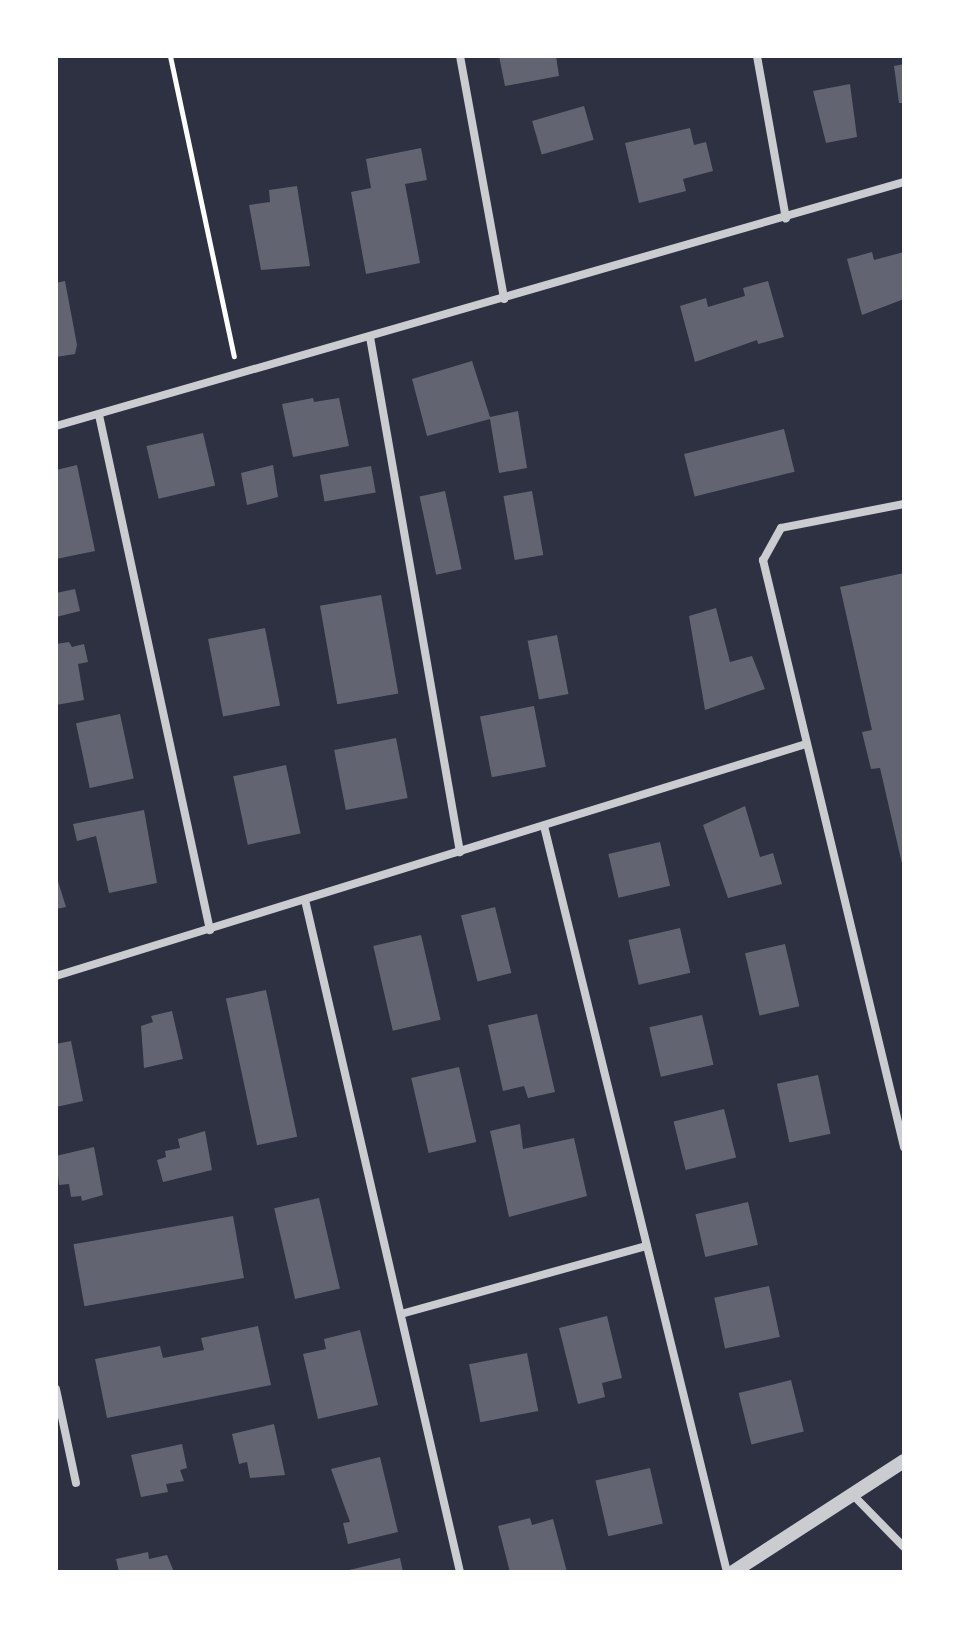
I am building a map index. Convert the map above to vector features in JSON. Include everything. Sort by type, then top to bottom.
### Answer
[{"type":"street","points":[[460,56],[504,299]]},
{"type":"street","points":[[757,56],[786,218]]},
{"type":"street","points":[[56,426],[904,182]]},
{"type":"street","points":[[370,337],[460,852]]},
{"type":"street","points":[[99,415],[210,930]]},
{"type":"street","points":[[904,504],[781,528],[763,560],[904,1147]]},
{"type":"street","points":[[56,976],[806,744]]},
{"type":"street","points":[[544,826],[730,1572],[904,1461]]},
{"type":"street","points":[[305,900],[460,1572]]},
{"type":"street","points":[[401,1314],[647,1246]]},
{"type":"street","points":[[56,1389],[76,1483]]},
{"type":"street","points":[[853,1495],[904,1547]]},
{"type":"path","points":[[170,56],[238,375]]},
{"type":"building","points":[[499,56],[556,56],[559,76],[505,86]]},
{"type":"building","points":[[904,64],[904,103],[899,103],[894,66]]},
{"type":"building","points":[[850,84],[857,137],[826,143],[813,91]]},
{"type":"building","points":[[584,106],[594,140],[542,155],[532,121]]},
{"type":"building","points":[[690,128],[694,145],[706,142],[713,171],[683,179],[686,191],[639,203],[625,143]]},
{"type":"building","points":[[421,148],[427,180],[405,184],[420,263],[366,274],[351,192],[371,188],[366,159]]},
{"type":"building","points":[[297,186],[310,266],[261,270],[249,205],[270,202],[269,190]]},
{"type":"building","points":[[872,252],[874,260],[904,252],[904,299],[862,315],[847,259]]},
{"type":"building","points":[[65,281],[77,345],[75,354],[56,357],[56,283]]},
{"type":"building","points":[[768,281],[784,337],[758,344],[757,340],[695,362],[680,306],[706,298],[708,307],[745,296],[743,288]]},
{"type":"building","points":[[472,361],[490,417],[518,411],[527,468],[499,473],[490,419],[427,436],[412,379]]},
{"type":"building","points":[[313,398],[314,402],[339,398],[349,446],[293,457],[282,404]]},
{"type":"building","points":[[784,429],[795,472],[695,497],[684,454]]},
{"type":"building","points":[[203,433],[215,486],[159,499],[146,446]]},
{"type":"building","points":[[77,465],[95,551],[56,559],[56,470]]},
{"type":"building","points":[[273,465],[278,497],[247,505],[241,473]]},
{"type":"building","points":[[371,466],[376,493],[324,502],[320,475]]},
{"type":"building","points":[[445,491],[462,569],[436,575],[420,496]]},
{"type":"building","points":[[532,491],[543,555],[515,560],[503,496]]},
{"type":"building","points":[[904,573],[903,868],[880,768],[871,769],[862,732],[872,730],[840,587]]},
{"type":"building","points":[[75,589],[80,611],[56,617],[56,593]]},
{"type":"building","points":[[381,595],[398,693],[337,704],[320,606]]},
{"type":"building","points":[[716,608],[730,662],[752,656],[765,689],[705,710],[689,616]]},
{"type":"building","points":[[265,628],[280,706],[223,717],[208,639]]},
{"type":"building","points":[[557,635],[568,694],[539,700],[528,641]]},
{"type":"building","points":[[69,642],[72,647],[84,644],[88,662],[78,664],[84,700],[56,705],[56,644]]},
{"type":"building","points":[[534,706],[546,767],[492,777],[480,716]]},
{"type":"building","points":[[120,714],[134,779],[90,788],[76,723]]},
{"type":"building","points":[[396,738],[408,798],[346,810],[334,750]]},
{"type":"building","points":[[286,765],[301,833],[248,845],[233,776]]},
{"type":"building","points":[[745,806],[760,857],[773,853],[782,884],[728,898],[703,825]]},
{"type":"building","points":[[144,810],[157,883],[109,893],[96,836],[77,841],[73,824]]},
{"type":"building","points":[[660,842],[670,886],[618,898],[608,854]]},
{"type":"building","points":[[56,875],[66,907],[56,909]]},
{"type":"building","points":[[495,907],[511,973],[477,981],[461,915]]},
{"type":"building","points":[[680,928],[690,973],[639,985],[628,940]]},
{"type":"building","points":[[421,935],[441,1020],[393,1031],[373,946]]},
{"type":"building","points":[[785,944],[799,1006],[759,1016],[745,953]]},
{"type":"building","points":[[266,990],[297,1137],[257,1145],[226,999]]},
{"type":"building","points":[[172,1011],[183,1059],[144,1068],[141,1026],[153,1022],[151,1016]]},
{"type":"building","points":[[537,1014],[555,1092],[528,1098],[524,1086],[503,1091],[488,1025]]},
{"type":"building","points":[[702,1015],[713,1065],[661,1077],[649,1027]]},
{"type":"building","points":[[71,1041],[83,1101],[56,1107],[56,1044]]},
{"type":"building","points":[[459,1067],[476,1142],[429,1153],[411,1078]]},
{"type":"building","points":[[818,1075],[830,1134],[789,1142],[777,1084]]},
{"type":"building","points":[[724,1109],[736,1158],[686,1170],[674,1122]]},
{"type":"building","points":[[520,1124],[523,1149],[574,1138],[587,1196],[509,1217],[490,1131]]},
{"type":"building","points":[[205,1131],[212,1170],[163,1182],[157,1160],[166,1157],[165,1151],[180,1148],[178,1139]]},
{"type":"building","points":[[94,1147],[103,1195],[82,1201],[81,1196],[71,1197],[69,1184],[59,1185],[56,1156]]},
{"type":"building","points":[[319,1198],[340,1289],[295,1299],[274,1208]]},
{"type":"building","points":[[748,1202],[758,1245],[705,1257],[695,1214]]},
{"type":"building","points":[[233,1216],[244,1278],[84,1306],[73,1244]]},
{"type":"building","points":[[769,1286],[780,1337],[725,1349],[714,1298]]},
{"type":"building","points":[[607,1316],[622,1378],[602,1383],[605,1397],[578,1404],[559,1328]]},
{"type":"building","points":[[258,1326],[271,1385],[107,1418],[95,1359],[160,1346],[163,1358],[204,1350],[201,1338]]},
{"type":"building","points":[[360,1330],[378,1405],[318,1419],[303,1354],[326,1349],[324,1339]]},
{"type":"building","points":[[527,1353],[538,1411],[480,1422],[469,1364]]},
{"type":"building","points":[[791,1380],[804,1431],[751,1444],[739,1393]]},
{"type":"building","points":[[274,1424],[285,1475],[250,1478],[247,1462],[239,1464],[232,1434]]},
{"type":"building","points":[[182,1444],[187,1468],[180,1470],[184,1481],[166,1484],[168,1492],[141,1497],[131,1455]]},
{"type":"building","points":[[380,1457],[398,1532],[348,1544],[343,1523],[350,1522],[331,1469]]},
{"type":"building","points":[[650,1468],[663,1524],[608,1536],[595,1481]]},
{"type":"building","points":[[530,1518],[532,1525],[553,1519],[567,1572],[510,1572],[498,1526]]},
{"type":"building","points":[[148,1552],[149,1559],[167,1555],[174,1572],[119,1572],[116,1559]]},
{"type":"building","points":[[400,1558],[403,1572],[345,1572],[345,1571]]}]
